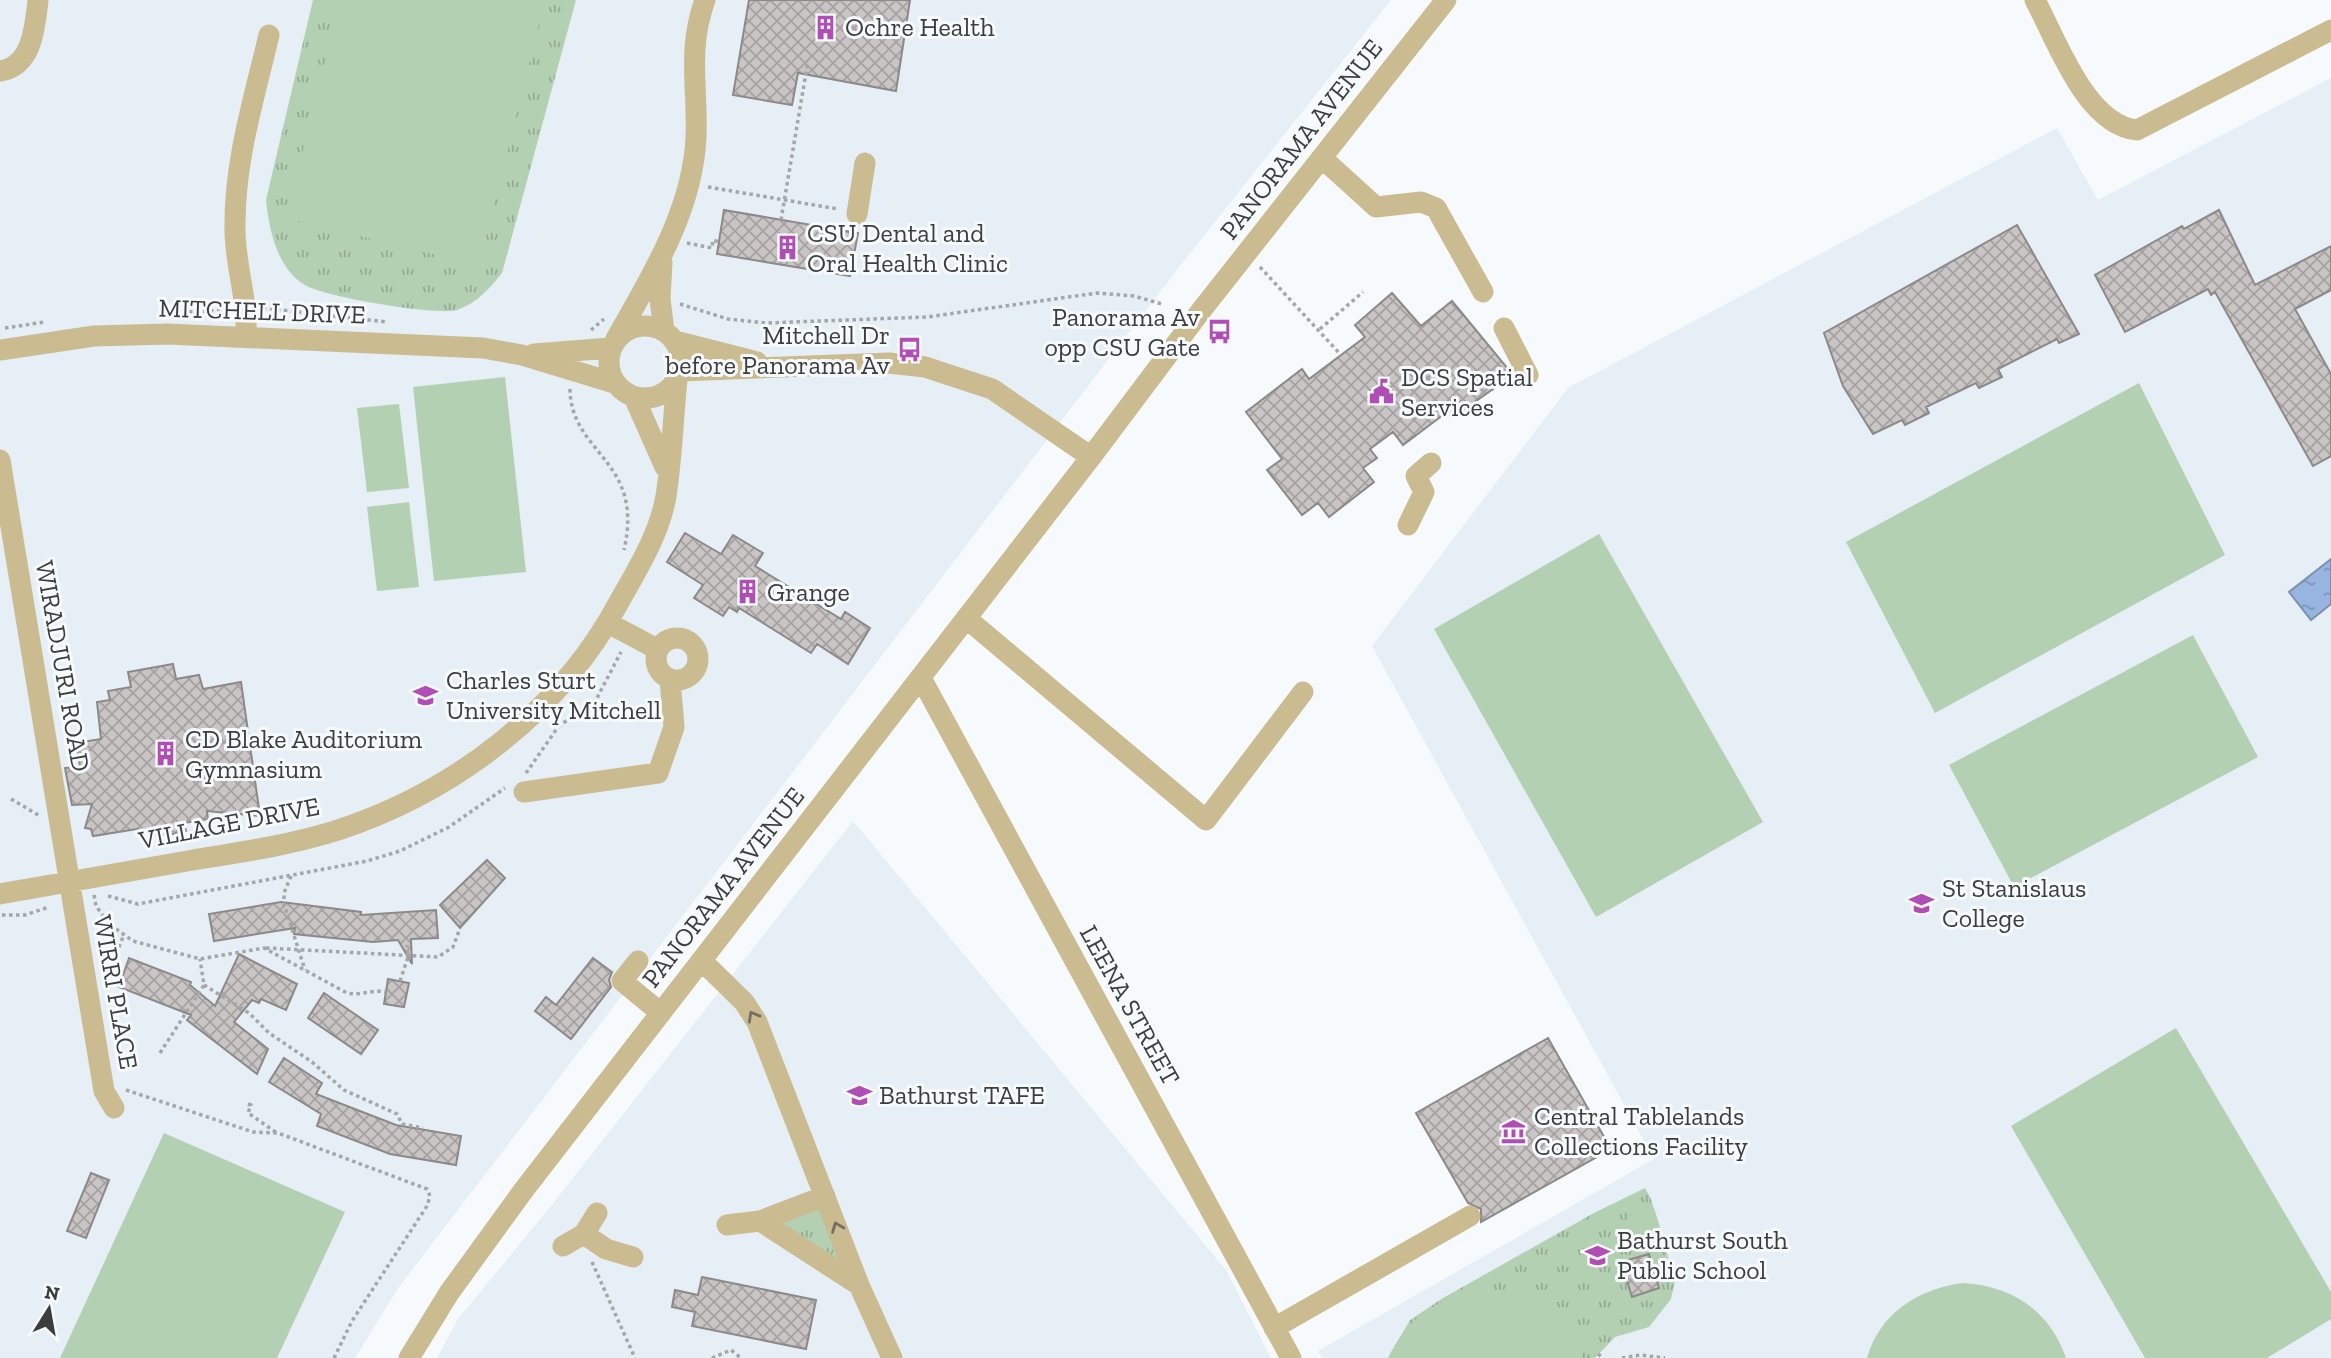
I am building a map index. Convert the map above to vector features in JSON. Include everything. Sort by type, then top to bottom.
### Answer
[{"type":"street","points":[[0,71],[8,70],[27,53],[34,33],[38,0]]},
{"type":"street","points":[[634,397],[659,396],[678,376],[681,361],[670,336],[660,299],[663,257],[693,159],[696,136],[692,61],[694,37],[705,0]]},
{"type":"street","name":"PANORAMA AVENUE","points":[[409,1358],[449,1293],[523,1191],[1091,457],[1200,312],[1446,0]]},
{"type":"street","points":[[2035,0],[2093,105],[2114,124],[2137,130],[2152,125],[2331,30]]},
{"type":"street","points":[[246,336],[247,309],[235,233],[236,171],[270,35]]},
{"type":"street","points":[[1322,158],[1376,207],[1421,202],[1436,208],[1483,292]]},
{"type":"street","points":[[850,212],[865,163]]},
{"type":"street","points":[[663,257],[613,343],[608,360],[614,383],[634,397],[667,472]]},
{"type":"street","points":[[613,343],[624,331],[645,325],[670,336],[779,367]]},
{"type":"street","points":[[1504,328],[1528,374]]},
{"type":"street","name":"MITCHELL DRIVE","points":[[0,349],[94,336],[246,336],[483,348],[577,361],[614,383]]},
{"type":"street","name":"MITCHELL DRIVE","points":[[577,361],[613,343]]},
{"type":"street","points":[[678,376],[779,367],[889,363],[949,373],[992,389],[1091,457]]},
{"type":"street","name":"VILLAGE DRIVE","points":[[0,894],[279,845],[340,829],[408,802],[475,762],[526,721],[574,671],[608,623],[633,578],[662,510],[678,376]]},
{"type":"street","name":"WIRADJURI ROAD","points":[[0,460],[60,816],[80,880]]},
{"type":"street","points":[[1408,526],[1424,492],[1416,477],[1431,463]]},
{"type":"street","points":[[966,618],[1206,820],[1303,692]]},
{"type":"street","points":[[608,623],[657,649]]},
{"type":"street","points":[[524,792],[658,773],[674,727],[670,679],[657,667],[657,649],[663,643],[678,638],[692,644],[697,651],[697,667],[686,679],[670,679]]},
{"type":"street","name":"LEENA STREET","points":[[920,678],[1291,1358]]},
{"type":"street","name":"WIRRI PLACE","points":[[80,880],[104,1091],[114,1108]]},
{"type":"street","points":[[638,961],[622,981],[661,1013]]},
{"type":"street","points":[[702,961],[751,1010],[859,1286],[892,1358]]},
{"type":"street","points":[[727,1225],[760,1222],[825,1196]]},
{"type":"street","points":[[563,1246],[584,1234],[597,1213]]},
{"type":"street","points":[[1274,1328],[1470,1216]]},
{"type":"street","points":[[760,1222],[859,1286]]},
{"type":"street","points":[[584,1234],[606,1249],[633,1257]]},
{"type":"path","points":[[781,220],[808,61]]},
{"type":"path","points":[[699,185],[850,212]]},
{"type":"path","points":[[690,232],[687,243],[712,248],[713,240],[719,242]]},
{"type":"path","points":[[1247,253],[1320,329],[1341,355]]},
{"type":"path","points":[[1320,329],[1363,292]]},
{"type":"path","points":[[660,299],[728,319],[766,323],[927,317],[1097,293],[1134,296],[1162,304]]},
{"type":"path","points":[[164,313],[273,308],[304,314],[399,323]]},
{"type":"path","points":[[612,311],[578,338],[577,361],[570,391],[577,418],[590,441],[618,475],[624,489],[628,531],[618,570],[633,578]]},
{"type":"path","points":[[0,330],[15,324],[55,321]]},
{"type":"path","points":[[11,799],[45,819],[60,816]]},
{"type":"path","points":[[291,876],[284,894],[284,904],[306,971]]},
{"type":"path","points":[[80,880],[96,906],[123,937],[200,959],[264,948],[438,957],[446,954],[458,939],[460,928]]},
{"type":"path","points":[[106,992],[107,975],[123,937]]},
{"type":"path","points":[[400,981],[408,957],[407,945]]},
{"type":"path","points":[[264,948],[347,993],[361,994],[373,990],[386,992]]},
{"type":"path","points":[[160,1053],[204,985],[200,959]]},
{"type":"path","points":[[204,985],[249,1013],[269,1033],[312,1062],[344,1090],[397,1114],[402,1124],[423,1128]]},
{"type":"path","points":[[118,1086],[142,1097],[253,1132],[278,1133]]},
{"type":"path","points":[[248,1104],[251,1105],[248,1113],[278,1133],[382,1173],[415,1182],[427,1189],[430,1196],[427,1206],[352,1321],[334,1358]]},
{"type":"path","points":[[584,1234],[593,1267],[635,1358]]},
{"type":"path","points":[[712,1358],[732,1350],[741,1358]]},
{"type":"path","points":[[1598,1354],[1602,1358]]},
{"type":"path","points":[[1622,1358],[1640,1355],[1665,1358]]},
{"type":"shaded area","name":"Charles Sturt University Mitchell","points":[[0,0],[1391,0],[1176,271],[398,1288],[355,1358],[0,1358]]},
{"type":"shaded area","name":"St Stanislaus College","points":[[2331,78],[2331,1358],[1322,1358],[1318,1351],[1654,1159],[1372,646],[1568,388],[2057,128],[2098,200]]},
{"type":"shaded area","name":"Bathurst TAFE","points":[[853,821],[1226,1270],[1271,1358],[437,1358],[458,1319],[551,1206]]},
{"type":"green space","points":[[313,0],[576,0],[502,273],[482,295],[464,307],[446,311],[428,310],[334,295],[305,285],[295,278],[281,259],[272,235],[266,200]]},
{"type":"green space","points":[[340,0],[545,0],[479,265],[286,218]]},
{"type":"green space","points":[[505,377],[526,572],[434,581],[413,387]]},
{"type":"green space","points":[[2139,383],[2225,555],[1935,713],[1846,542]]},
{"type":"green space","points":[[399,404],[409,488],[367,492],[357,408]]},
{"type":"green space","points":[[409,502],[419,587],[377,591],[367,507]]},
{"type":"green space","points":[[1599,534],[1763,822],[1596,917],[1434,629]]},
{"type":"green space","points":[[2193,635],[2258,757],[2014,887],[1949,765]]},
{"type":"green space","points":[[2176,1028],[2331,1292],[2331,1319],[2267,1358],[2145,1358],[2011,1126]]},
{"type":"green space","points":[[164,1133],[345,1212],[277,1358],[60,1358]]},
{"type":"green space","points":[[1645,1188],[1651,1199],[1675,1281],[1671,1299],[1649,1327],[1615,1337],[1595,1358],[1388,1358],[1410,1320],[1443,1298],[1594,1213]]},
{"type":"green space","points":[[825,1196],[859,1285],[760,1221]]},
{"type":"green space","points":[[1654,1208],[1660,1227],[1634,1237],[1627,1216]]},
{"type":"green space","points":[[1963,1283],[1997,1289],[2026,1304],[2050,1326],[2066,1358],[1867,1358],[1881,1328],[1903,1306],[1931,1291]]},
{"type":"green space","points":[[1481,1291],[1513,1297],[1542,1310],[1566,1330],[1582,1358],[1388,1358],[1405,1331],[1426,1312],[1451,1298]]},
{"type":"water","points":[[2331,559],[2331,604],[2311,620],[2289,592]]},
{"type":"building","name":"Ochre Health","points":[[749,0],[910,0],[896,91],[798,73],[792,105],[733,95]]},
{"type":"building","name":"CSU Dental and Oral Health Clinic","points":[[724,210],[858,233],[850,276],[717,254]]},
{"type":"building","points":[[2219,210],[2255,285],[2331,246],[2331,290],[2295,309],[2331,374],[2331,456],[2313,466],[2215,292],[2211,295],[2208,289],[2125,332],[2095,275],[2182,226],[2184,229]]},
{"type":"building","points":[[2017,225],[2079,334],[2059,343],[2057,339],[1998,369],[2002,377],[1979,388],[1976,383],[1926,407],[1929,413],[1905,425],[1902,420],[1873,434],[1843,386],[1824,333]]},
{"type":"building","name":"DCS Spatial Services","points":[[1392,293],[1421,326],[1452,301],[1513,375],[1452,418],[1447,412],[1403,445],[1393,432],[1370,449],[1377,458],[1363,468],[1374,482],[1329,517],[1318,503],[1302,515],[1267,470],[1282,459],[1246,412],[1302,369],[1309,379],[1365,337],[1355,325]]},
{"type":"building","name":"Grange","points":[[685,533],[721,554],[733,535],[763,553],[755,566],[841,619],[845,612],[870,628],[848,664],[817,644],[811,653],[739,608],[737,612],[729,607],[723,616],[694,598],[703,585],[667,562]]},
{"type":"building","name":"CD Blake Auditorium Gymnasium","points":[[173,664],[176,679],[199,675],[203,689],[241,682],[260,816],[207,811],[208,819],[184,823],[186,831],[173,834],[154,835],[137,829],[93,836],[91,829],[85,828],[92,804],[72,805],[65,768],[80,766],[76,743],[101,739],[97,702],[110,700],[108,691],[131,687],[128,672]]},
{"type":"building","points":[[487,860],[505,878],[460,928],[440,905]]},
{"type":"building","points":[[281,902],[361,912],[361,915],[436,910],[438,938],[411,939],[412,964],[398,940],[373,942],[294,934],[295,928],[214,941],[209,914]]},
{"type":"building","points":[[239,954],[297,984],[286,1010],[261,999],[259,1003],[252,1000],[234,1022],[268,1049],[257,1074],[187,1020],[191,1015],[119,987],[129,958],[191,982],[190,985],[215,1006]]},
{"type":"building","points":[[593,958],[612,972],[609,980],[611,987],[571,1039],[535,1011],[546,997],[556,1005]]},
{"type":"building","points":[[388,979],[409,983],[404,1007],[384,1004]]},
{"type":"building","points":[[324,993],[378,1030],[361,1054],[308,1018]]},
{"type":"building","name":"Central Tablelands Collections Facility","points":[[1548,1038],[1611,1149],[1481,1222],[1481,1209],[1468,1203],[1416,1113]]},
{"type":"building","points":[[284,1058],[322,1083],[316,1094],[396,1125],[461,1136],[456,1165],[390,1154],[317,1126],[321,1114],[269,1082]]},
{"type":"building","points":[[91,1173],[109,1180],[86,1238],[67,1231]]},
{"type":"building","points":[[1649,1254],[1659,1288],[1632,1297],[1621,1262]]},
{"type":"building","points":[[702,1277],[816,1300],[806,1349],[692,1326],[695,1312],[672,1307],[675,1290],[698,1295]]},
{"type":"place","name":"Ochre Health","points":[[825,27]]},
{"type":"place","name":"CSU Dental and Oral Health Clinic","points":[[787,248]]},
{"type":"place","name":"Panorama Av opp CSU Gate","points":[[1220,332]]},
{"type":"place","name":"Mitchell Dr before Panorama Av","points":[[910,350]]},
{"type":"place","name":"DCS Spatial Services","points":[[1381,392]]},
{"type":"place","name":"Grange","points":[[747,592]]},
{"type":"place","name":"Charles Sturt University Mitchell","points":[[426,695]]},
{"type":"place","name":"CD Blake Auditorium Gymnasium","points":[[165,754]]},
{"type":"place","name":"St Stanislaus College","points":[[1922,903]]},
{"type":"place","name":"Bathurst TAFE","points":[[859,1095]]},
{"type":"place","name":"Central Tablelands Collections Facility","points":[[1514,1131]]},
{"type":"place","name":"Bathurst South Public School","points":[[1597,1255]]}]
